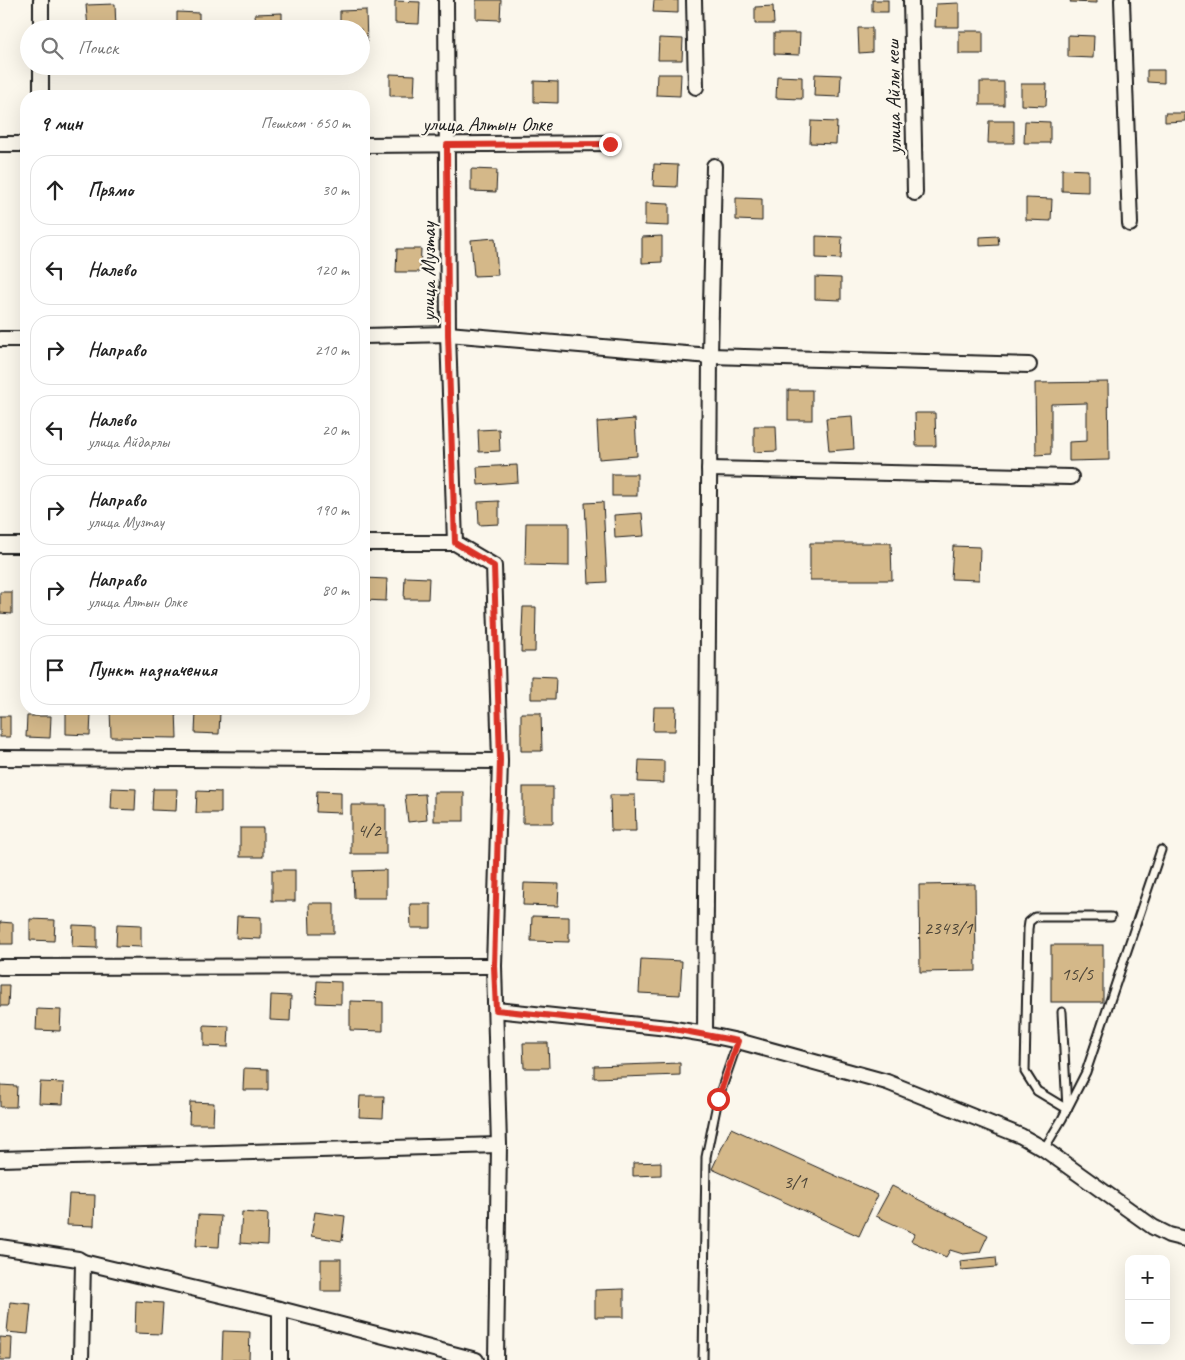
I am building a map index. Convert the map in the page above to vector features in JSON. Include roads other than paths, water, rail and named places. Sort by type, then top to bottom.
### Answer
[{"type":"street","points":[[41,0],[41,20]]},
{"type":"street","name":"улица Музтау","points":[[446,0],[448,334],[455,543]]},
{"type":"street","points":[[694,0],[696,87]]},
{"type":"street","name":"улица Айлы кеш","points":[[911,0],[915,193]]},
{"type":"street","points":[[1122,0],[1130,224]]},
{"type":"street","points":[[40,90],[41,75]]},
{"type":"street","points":[[0,144],[20,144]]},
{"type":"street","name":"улица Алтын Олке","points":[[370,145],[610,144]]},
{"type":"street","points":[[705,1034],[710,356],[714,166]]},
{"type":"street","points":[[370,336],[448,334],[710,356],[1029,365]]},
{"type":"street","points":[[0,339],[20,339]]},
{"type":"street","points":[[709,469],[1071,477]]},
{"type":"street","points":[[370,543],[455,543],[494,566],[500,760],[494,966],[499,1145],[496,1360]]},
{"type":"street","points":[[0,545],[20,545]]},
{"type":"street","points":[[0,758],[500,760]]},
{"type":"street","points":[[0,967],[494,966]]},
{"type":"street","points":[[496,1010],[668,1028],[705,1034],[738,1041],[887,1082],[1021,1136],[1044,1149],[1153,1227],[1169,1235],[1185,1239]]},
{"type":"street","points":[[0,1159],[499,1145]]},
{"type":"street","points":[[0,1247],[78,1259],[83,1262],[280,1309],[476,1360]]},
{"type":"street","points":[[80,1360],[83,1262]]},
{"type":"street","points":[[280,1309],[280,1360]]},
{"type":"lane","points":[[1044,1149],[1068,1109],[1086,1072],[1161,850]]},
{"type":"lane","points":[[1068,1109],[1037,1091],[1026,1072],[1029,922],[1035,917],[1111,917]]},
{"type":"lane","points":[[1062,1012],[1068,1109]]},
{"type":"lane","points":[[703,1360],[706,1157],[718,1099],[738,1041]]}]
